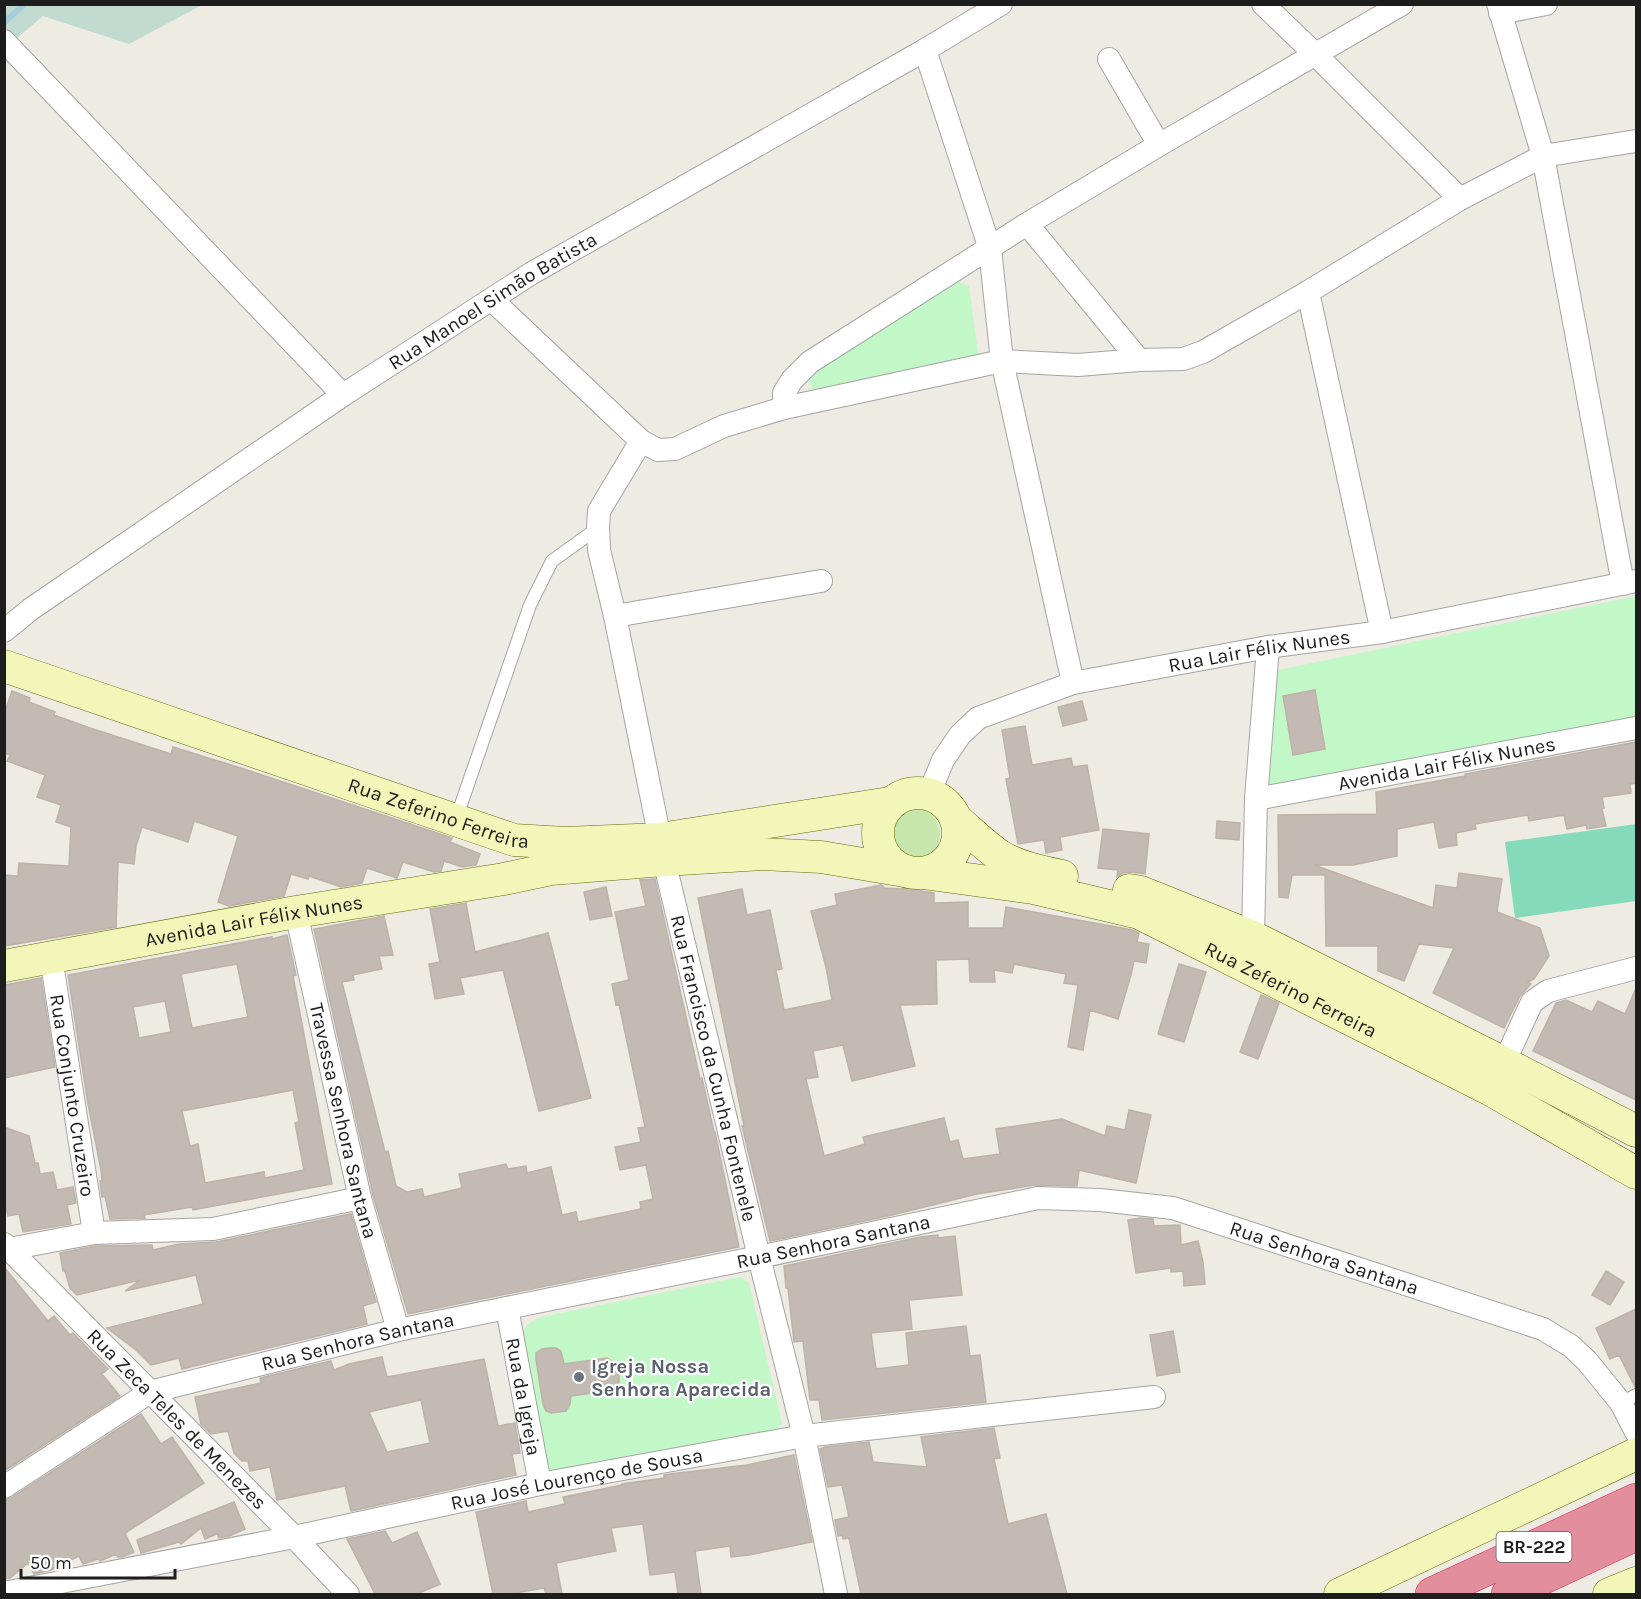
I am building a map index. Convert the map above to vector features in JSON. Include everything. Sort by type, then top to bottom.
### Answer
[{"type":"highway","name":"BR-222","points":[[1432,1594],[1636,1500]]},
{"type":"highway","name":"BR-222","points":[[1508,1594],[1636,1534]]},
{"type":"main road","name":"Rua Zeferino Ferreira","points":[[4,666],[514,840],[820,857],[1033,888],[1139,913],[1491,1090],[1636,1173]]},
{"type":"main road","points":[[916,792],[929,794],[942,800],[957,820],[959,832],[952,855],[945,864],[935,870],[914,872],[893,865],[884,854],[879,842],[878,828],[882,814],[890,803],[903,795],[916,792]]},
{"type":"main road","name":"Rua Zeferino Ferreira","points":[[504,879],[662,850],[890,803]]},
{"type":"main road","name":"Rua Zeferino Ferreira","points":[[957,820],[1002,857],[1038,871],[1140,892],[1253,937],[1636,1131]]},
{"type":"main road","points":[[504,879],[513,866],[516,854],[514,840]]},
{"type":"main road","name":"Avenida Lair Félix Nunes","points":[[4,966],[296,912],[504,879]]},
{"type":"main road","name":"BR-222","points":[[1340,1594],[1636,1454]]},
{"type":"main road","points":[[1609,1594],[1636,1583]]},
{"type":"street","name":"Rua Manoel Simão Batista","points":[[4,631],[31,609],[343,395],[542,267],[925,50],[1000,4]]},
{"type":"street","points":[[1263,4],[1460,199]]},
{"type":"street","points":[[784,408],[784,393],[792,380],[810,362],[1028,224],[1402,4]]},
{"type":"street","points":[[1546,4],[1499,9],[1543,156],[1630,583]]},
{"type":"street","points":[[4,41],[343,395]]},
{"type":"street","points":[[925,50],[990,249],[1002,361],[1073,683]]},
{"type":"street","points":[[1108,59],[1159,145]]},
{"type":"street","points":[[492,300],[641,441],[658,450],[675,449],[724,426],[784,408],[1002,361],[1078,365],[1183,359],[1203,352],[1308,292],[1460,199],[1543,156],[1636,141]]},
{"type":"street","points":[[1028,224],[1139,360]]},
{"type":"street","points":[[1308,292],[1382,632]]},
{"type":"street","name":"Rua Francisco da Cunha Fontenele","points":[[641,441],[599,511],[598,550],[615,616],[662,850],[804,1436],[836,1594]]},
{"type":"street","points":[[615,616],[821,581]]},
{"type":"street","name":"Rua Lair Félix Nunes","points":[[929,794],[943,760],[960,735],[978,718],[1073,683],[1268,647],[1382,632],[1630,583]]},
{"type":"street","points":[[1253,937],[1256,799],[1268,647]]},
{"type":"street","name":"Avenida Lair Félix Nunes","points":[[1256,799],[1636,728]]},
{"type":"street","name":"Travessa Senhora Santana","points":[[296,912],[360,1198],[398,1330]]},
{"type":"street","name":"Rua Conjunto Cruzeiro","points":[[51,957],[94,1233]]},
{"type":"street","points":[[1504,1063],[1532,1002],[1548,991],[1636,968]]},
{"type":"street","points":[[7,1247],[94,1233],[213,1229],[360,1198]]},
{"type":"street","name":"Rua Senhora Santana","points":[[4,1487],[150,1392],[398,1330],[1038,1198],[1100,1200],[1173,1208],[1543,1329],[1571,1346],[1629,1399],[1636,1432]]},
{"type":"street","name":"Rua Zeca Teles de Menezes","points":[[7,1247],[348,1594]]},
{"type":"street","name":"Rua da Igreja","points":[[507,1308],[540,1484]]},
{"type":"street","name":"Rua José Lourenço de Sousa","points":[[4,1593],[294,1537],[540,1484],[804,1436],[1154,1397]]},
{"type":"lane","points":[[456,820],[530,605],[552,561],[598,528]]},
{"type":"green space","points":[[8,5],[202,5],[129,44],[43,16],[5,48],[5,7]]},
{"type":"green space","points":[[958,282],[969,286],[979,361],[813,391],[809,382],[810,373]]},
{"type":"green space","points":[[1636,596],[1636,717],[1268,787],[1269,672]]},
{"type":"green space","points":[[912,807],[932,815],[940,835],[932,855],[912,863],[892,855],[884,835],[892,815]]},
{"type":"green space","points":[[1636,824],[1636,901],[1515,918],[1505,842]]},
{"type":"green space","points":[[740,1277],[749,1283],[782,1423],[776,1431],[547,1475],[520,1339],[527,1325],[541,1317]]},
{"type":"building","points":[[1315,690],[1325,749],[1293,755],[1283,696]]},
{"type":"building","points":[[12,691],[30,698],[29,702],[55,712],[54,715],[90,728],[171,754],[173,747],[244,769],[452,838],[450,842],[480,854],[476,865],[462,867],[444,861],[441,871],[434,872],[403,862],[397,878],[367,868],[362,883],[341,887],[309,876],[308,879],[291,874],[284,896],[229,906],[218,902],[238,836],[194,821],[188,842],[142,827],[136,846],[134,864],[118,862],[116,927],[4,946],[4,875],[18,876],[19,863],[69,866],[71,827],[56,822],[61,805],[37,797],[45,775],[7,761],[10,755],[4,753],[4,714]]},
{"type":"building","points":[[1082,701],[1087,720],[1063,726],[1058,707]]},
{"type":"building","points":[[1025,726],[1032,765],[1071,758],[1073,767],[1087,765],[1099,830],[1060,837],[1062,850],[1046,853],[1044,840],[1018,844],[1006,779],[1010,778],[1002,730]]},
{"type":"building","points":[[1636,742],[1636,783],[1630,784],[1631,793],[1602,797],[1606,826],[1587,829],[1586,825],[1567,829],[1564,815],[1529,821],[1528,815],[1475,824],[1476,829],[1456,833],[1457,845],[1439,848],[1434,822],[1397,829],[1397,856],[1353,865],[1314,865],[1433,908],[1436,885],[1457,888],[1459,873],[1502,879],[1497,912],[1540,928],[1549,956],[1534,979],[1528,982],[1531,984],[1520,996],[1504,1028],[1433,993],[1454,948],[1419,944],[1404,981],[1378,971],[1378,946],[1326,946],[1325,875],[1292,875],[1288,898],[1279,897],[1278,815],[1377,814],[1376,792]]},
{"type":"building","points":[[1217,821],[1240,823],[1239,840],[1216,838]]},
{"type":"building","points":[[1103,829],[1149,834],[1145,874],[1131,872],[1117,877],[1118,870],[1098,868]]},
{"type":"building","points":[[655,879],[700,1079],[702,1078],[715,1132],[739,1247],[408,1314],[373,1195],[314,929],[384,916],[393,955],[379,956],[382,969],[353,975],[354,980],[342,982],[385,1152],[388,1151],[396,1186],[407,1192],[422,1189],[424,1197],[462,1188],[459,1174],[506,1164],[508,1169],[526,1166],[527,1173],[551,1167],[562,1215],[576,1212],[578,1222],[641,1209],[640,1202],[653,1199],[646,1165],[620,1170],[615,1147],[641,1142],[638,1128],[645,1127],[619,1004],[616,1005],[612,984],[629,980],[615,912],[646,906],[640,880]]},
{"type":"building","points":[[881,885],[884,888],[912,887],[934,893],[934,903],[968,902],[968,928],[1003,928],[1006,907],[1133,930],[1139,933],[1137,942],[1149,944],[1146,963],[1134,961],[1118,1019],[1090,1010],[1083,1050],[1068,1047],[1078,985],[1064,983],[1066,974],[1014,964],[1012,973],[994,970],[995,982],[970,982],[969,959],[936,960],[937,1004],[900,1005],[915,1066],[852,1081],[843,1045],[813,1051],[818,1077],[806,1079],[824,1156],[865,1144],[863,1137],[944,1118],[950,1142],[958,1140],[963,1159],[1000,1154],[996,1129],[1062,1119],[1105,1136],[1107,1126],[1125,1130],[1129,1110],[1151,1115],[1136,1183],[1079,1170],[1077,1186],[1035,1185],[977,1194],[770,1241],[742,1126],[744,1126],[698,898],[742,889],[747,915],[770,910],[782,969],[776,970],[784,1010],[832,1000],[811,911],[837,905],[835,894]]},
{"type":"building","points":[[606,887],[612,916],[590,920],[584,892]]},
{"type":"building","points":[[466,903],[475,952],[548,933],[591,1098],[539,1111],[503,970],[460,978],[464,994],[435,999],[429,964],[440,962],[430,909]]},
{"type":"building","points":[[287,935],[332,1184],[193,1210],[192,1207],[144,1215],[145,1218],[110,1219],[105,1196],[102,1197],[101,1170],[88,1104],[68,975],[254,940],[272,937],[272,939]],"holes":[[[237,964],[248,1017],[192,1028],[181,974]],[[165,1001],[171,1032],[139,1038],[133,1007]],[[293,1090],[299,1122],[295,1123],[304,1170],[265,1178],[264,1172],[205,1183],[198,1144],[190,1146],[182,1111]]]},
{"type":"building","points":[[1179,964],[1206,972],[1184,1042],[1158,1034]]},
{"type":"building","points":[[41,978],[55,1067],[4,1078],[4,985]]},
{"type":"building","points":[[1636,988],[1636,1100],[1533,1051],[1556,1003],[1566,1000],[1592,1012],[1598,1001],[1625,1014]]},
{"type":"building","points":[[1261,995],[1279,1003],[1258,1059],[1240,1052]]},
{"type":"building","points":[[4,1127],[29,1136],[40,1174],[53,1172],[57,1190],[73,1187],[76,1203],[67,1205],[71,1224],[23,1232],[19,1214],[8,1216],[4,1201]]},
{"type":"building","points":[[351,1214],[376,1302],[363,1306],[367,1324],[182,1369],[179,1358],[151,1365],[136,1350],[107,1328],[203,1304],[196,1275],[125,1291],[140,1280],[77,1295],[70,1288],[65,1271],[63,1271],[60,1253],[95,1246],[152,1245],[153,1250],[179,1244],[216,1242]]},
{"type":"building","points":[[1153,1219],[1154,1226],[1180,1225],[1181,1245],[1198,1241],[1205,1284],[1184,1286],[1183,1271],[1171,1272],[1171,1268],[1136,1273],[1128,1220]]},
{"type":"building","points":[[938,1235],[938,1238],[955,1236],[962,1295],[909,1300],[912,1329],[871,1333],[876,1369],[909,1365],[906,1333],[966,1326],[970,1356],[980,1355],[986,1402],[822,1420],[819,1400],[810,1400],[803,1341],[794,1342],[784,1266]]},
{"type":"building","points":[[4,1267],[48,1321],[54,1316],[70,1335],[73,1333],[108,1369],[102,1374],[120,1396],[4,1471]]},
{"type":"building","points":[[1606,1271],[1624,1282],[1610,1305],[1592,1295]]},
{"type":"building","points":[[1636,1309],[1635,1387],[1619,1355],[1610,1359],[1596,1328]]},
{"type":"building","points":[[1173,1331],[1180,1372],[1157,1376],[1150,1335]]},
{"type":"building","name":"Igreja Nossa Senhora Aparecida","points":[[556,1348],[561,1351],[564,1364],[607,1358],[617,1364],[619,1382],[613,1390],[571,1396],[566,1411],[551,1413],[546,1411],[536,1353],[542,1349]]},
{"type":"building","points":[[382,1357],[387,1377],[484,1359],[498,1426],[515,1423],[520,1453],[512,1454],[516,1475],[351,1511],[345,1486],[277,1500],[270,1467],[250,1471],[248,1461],[242,1461],[234,1453],[228,1431],[211,1434],[201,1424],[195,1397],[261,1383],[260,1378],[331,1361],[334,1370],[349,1364]],"holes":[[[421,1400],[430,1443],[387,1452],[369,1412]]]},
{"type":"building","points":[[141,1414],[161,1444],[172,1437],[204,1483],[125,1533],[134,1552],[122,1557],[116,1554],[100,1561],[98,1559],[83,1564],[79,1556],[51,1570],[34,1574],[28,1563],[10,1578],[4,1579],[4,1500],[11,1498]]},
{"type":"building","points":[[994,1428],[1000,1458],[994,1459],[1008,1524],[1046,1514],[1067,1594],[861,1594],[849,1538],[843,1539],[842,1535],[838,1536],[835,1520],[849,1517],[842,1485],[828,1487],[820,1449],[869,1442],[873,1462],[927,1467],[921,1437]]},
{"type":"building","points":[[794,1455],[812,1542],[731,1557],[730,1546],[695,1551],[701,1594],[678,1594],[675,1572],[650,1575],[643,1524],[611,1528],[616,1551],[556,1563],[562,1594],[546,1594],[544,1588],[510,1594],[493,1594],[476,1512],[526,1501],[528,1512],[565,1504],[563,1497],[622,1484],[664,1478],[664,1475],[747,1465]]},
{"type":"building","points":[[234,1502],[245,1529],[229,1536],[219,1538],[217,1534],[205,1539],[201,1528],[181,1544],[179,1542],[141,1553],[137,1540]]},
{"type":"building","points":[[385,1531],[392,1543],[417,1532],[440,1584],[417,1594],[375,1594],[347,1539]]},
{"type":"waterway","points":[[4,23],[24,4]]},
{"type":"place","name":"Igreja Nossa Senhora Aparecida","points":[[579,1377]]}]
